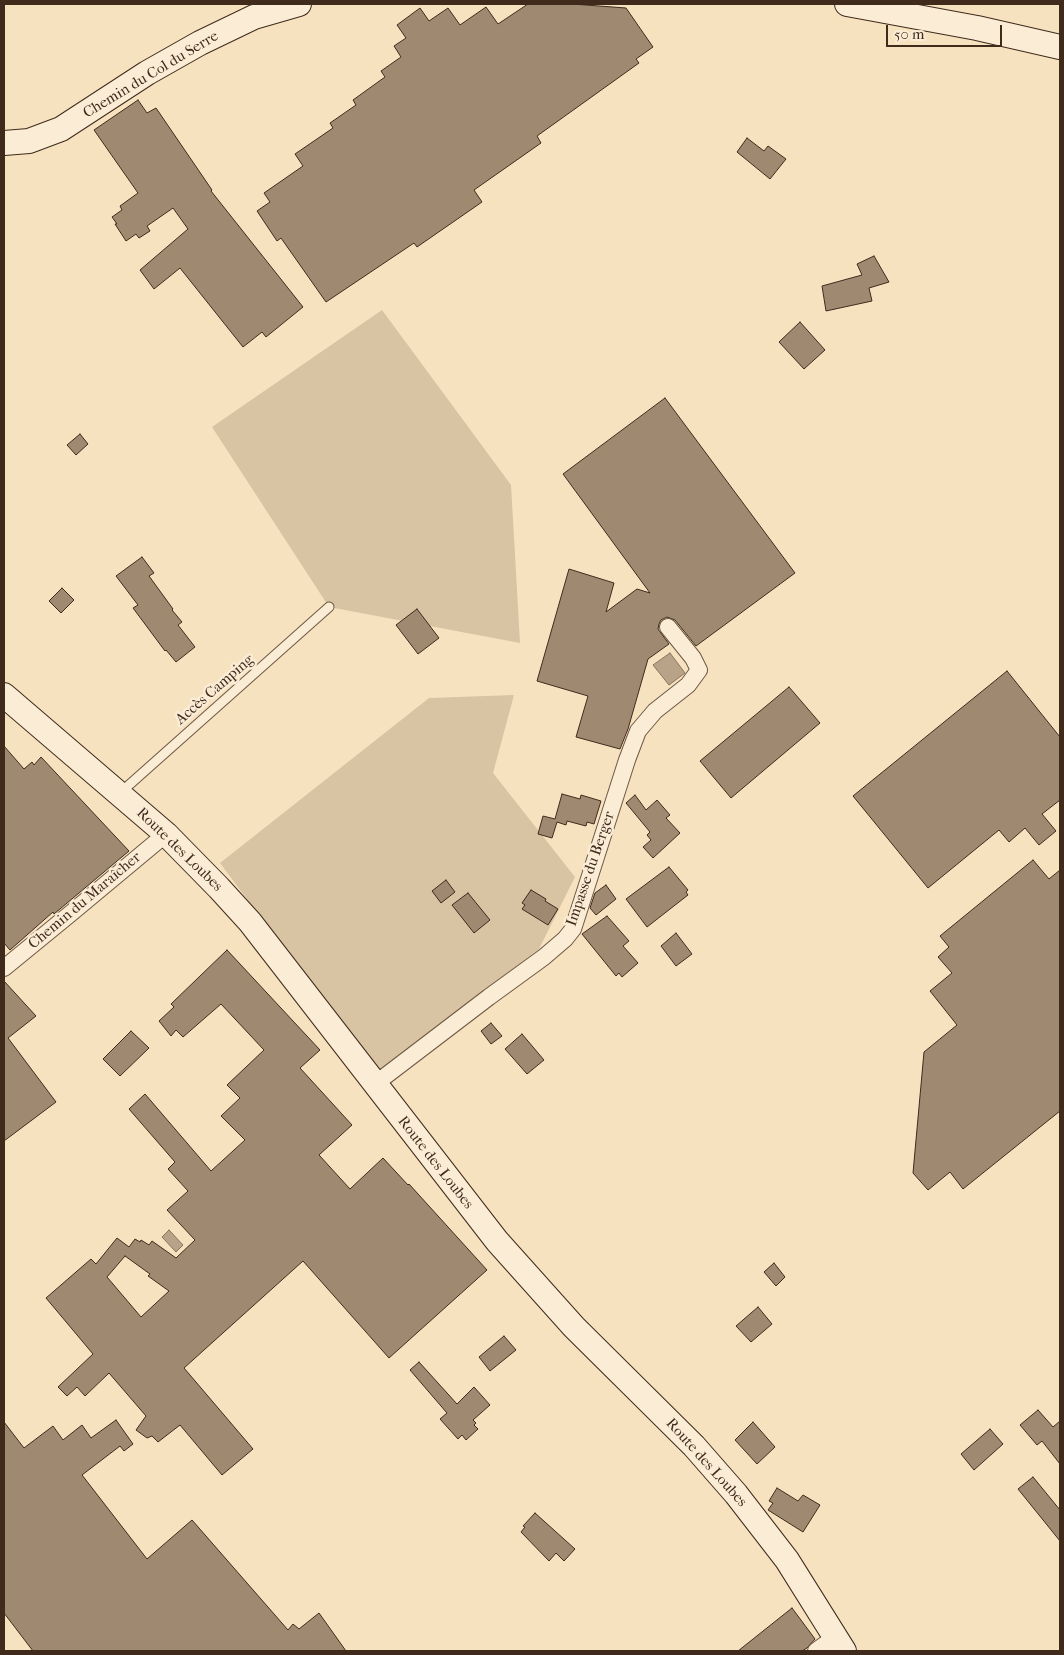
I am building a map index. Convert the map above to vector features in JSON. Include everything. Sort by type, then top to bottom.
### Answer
[{"type":"main road","name":"Chemin du Col du Serre","points":[[4,143],[29,141],[61,129],[147,73],[200,43],[254,17],[299,4]]},
{"type":"main road","points":[[847,4],[977,28],[1060,47]]},
{"type":"main road","name":"Route des Loubes","points":[[4,695],[166,834],[250,922],[497,1241],[574,1327],[694,1446],[736,1494],[787,1560],[839,1644]]},
{"type":"street","name":"Impasse du Berger","points":[[374,1084],[544,957],[565,939],[573,929],[638,731],[655,711],[688,685],[698,670],[693,658],[668,627]]},
{"type":"street","name":"Chemin du Maraîcher","points":[[4,968],[166,834]]},
{"type":"street","points":[[816,1651],[839,1644]]},
{"type":"lane","name":"Accès Camping","points":[[120,793],[329,607]]},
{"type":"shaded area","points":[[382,310],[511,485],[520,643],[329,607],[212,427]]},
{"type":"shaded area","points":[[670,653],[685,673],[669,685],[653,665]]},
{"type":"shaded area","points":[[514,695],[493,773],[575,877],[539,949],[377,1074],[220,863],[429,698]]},
{"type":"shaded area","points":[[169,1230],[183,1245],[176,1252],[162,1237]]},
{"type":"building","points":[[528,4],[572,4],[626,8],[653,47],[636,59],[639,63],[537,136],[541,143],[474,190],[482,202],[417,247],[414,243],[326,302],[281,238],[277,241],[257,211],[270,202],[264,193],[303,166],[295,154],[333,128],[330,123],[356,105],[353,100],[385,77],[381,71],[401,57],[394,46],[406,38],[397,25],[420,8],[429,21],[448,8],[460,25],[486,7],[498,24]]},
{"type":"building","points":[[138,100],[147,113],[156,108],[211,191],[303,307],[266,337],[262,332],[243,347],[180,268],[154,289],[140,270],[188,229],[173,208],[147,226],[150,231],[139,238],[136,234],[126,241],[115,224],[117,224],[112,217],[122,210],[120,206],[138,193],[94,130]]},
{"type":"building","points":[[747,138],[764,151],[768,146],[786,159],[770,179],[737,152]]},
{"type":"building","points":[[874,256],[889,282],[869,288],[872,301],[826,311],[822,286],[862,275],[857,264]]},
{"type":"building","points":[[800,322],[825,350],[804,369],[779,342]]},
{"type":"building","points":[[665,398],[795,573],[696,646],[675,620],[667,617],[661,620],[658,629],[669,644],[648,659],[628,729],[620,749],[576,737],[588,696],[537,681],[569,569],[614,583],[606,612],[637,589],[650,593],[563,474]]},
{"type":"building","points":[[80,434],[88,444],[76,455],[67,445]]},
{"type":"building","points":[[142,557],[154,573],[149,576],[182,622],[178,625],[195,647],[176,662],[165,651],[133,608],[138,605],[116,576]]},
{"type":"building","points":[[62,588],[74,600],[61,613],[49,601]]},
{"type":"building","points":[[417,609],[439,638],[418,654],[396,625]]},
{"type":"building","points":[[1007,671],[1060,737],[1060,800],[1042,814],[1056,831],[1039,845],[1025,828],[1009,842],[999,830],[928,888],[853,796]]},
{"type":"building","points":[[789,687],[820,723],[731,798],[700,761]]},
{"type":"building","points":[[4,746],[24,769],[32,762],[34,765],[41,757],[129,851],[54,914],[53,912],[10,950],[4,943]]},
{"type":"building","points":[[562,794],[580,799],[581,795],[601,801],[594,824],[587,822],[586,826],[567,821],[566,825],[557,822],[552,838],[538,834],[543,816],[555,819]]},
{"type":"building","points":[[635,795],[646,810],[657,800],[670,815],[666,818],[680,833],[653,858],[643,847],[651,840],[647,835],[650,832],[626,803]]},
{"type":"building","points":[[1033,860],[1049,879],[1060,870],[1060,1111],[963,1189],[950,1172],[928,1190],[913,1173],[924,1052],[957,1025],[930,991],[952,973],[938,957],[949,947],[940,936]]},
{"type":"building","points":[[669,867],[688,890],[686,892],[688,895],[647,927],[626,899]]},
{"type":"building","points":[[446,880],[455,892],[441,903],[432,891]]},
{"type":"building","points":[[606,885],[616,899],[596,915],[590,908],[595,893]]},
{"type":"building","points":[[531,890],[558,909],[548,925],[522,909],[525,905],[522,903]]},
{"type":"building","points":[[468,893],[490,920],[474,933],[452,905]]},
{"type":"building","points":[[607,916],[629,941],[623,946],[638,963],[622,977],[619,973],[616,976],[582,934]]},
{"type":"building","points":[[676,933],[692,954],[676,966],[661,946]]},
{"type":"building","points":[[227,950],[320,1050],[300,1068],[352,1125],[319,1155],[350,1189],[383,1158],[487,1270],[389,1358],[303,1261],[184,1368],[253,1449],[222,1475],[180,1425],[158,1442],[152,1436],[147,1438],[136,1430],[146,1416],[109,1373],[85,1396],[77,1387],[67,1396],[58,1387],[93,1354],[46,1298],[91,1259],[96,1264],[117,1238],[129,1247],[135,1239],[149,1245],[152,1241],[176,1258],[195,1240],[167,1210],[188,1191],[168,1169],[175,1162],[129,1109],[145,1094],[211,1171],[245,1140],[221,1116],[240,1098],[227,1085],[264,1050],[221,1004],[183,1037],[176,1030],[171,1036],[159,1021],[174,1007],[171,1004]],"holes":[[[125,1256],[150,1274],[148,1276],[169,1291],[141,1317],[107,1277]]]},
{"type":"building","points":[[4,981],[36,1016],[8,1038],[56,1102],[4,1141]]},
{"type":"building","points":[[491,1023],[502,1036],[491,1044],[481,1031]]},
{"type":"building","points":[[131,1031],[149,1048],[120,1076],[103,1059]]},
{"type":"building","points":[[522,1034],[544,1060],[527,1074],[505,1049]]},
{"type":"building","points":[[774,1263],[785,1277],[776,1286],[764,1272]]},
{"type":"building","points":[[758,1307],[772,1324],[751,1342],[736,1326]]},
{"type":"building","points":[[504,1336],[516,1350],[490,1371],[479,1357]]},
{"type":"building","points":[[419,1362],[457,1404],[474,1387],[490,1405],[473,1420],[476,1423],[474,1425],[478,1429],[466,1440],[462,1435],[458,1439],[440,1419],[447,1413],[410,1370]]},
{"type":"building","points":[[1038,1410],[1053,1427],[1060,1421],[1060,1464],[1042,1441],[1037,1445],[1020,1425]]},
{"type":"building","points":[[116,1420],[133,1444],[124,1451],[120,1446],[82,1475],[147,1559],[192,1520],[288,1630],[293,1624],[299,1629],[319,1613],[346,1651],[33,1651],[4,1613],[4,1422],[24,1448],[53,1426],[63,1440],[82,1425],[91,1438]]},
{"type":"building","points":[[753,1422],[775,1447],[757,1464],[735,1440]]},
{"type":"building","points":[[990,1429],[1003,1444],[974,1470],[961,1454]]},
{"type":"building","points":[[1033,1477],[1060,1510],[1060,1541],[1018,1489]]},
{"type":"building","points":[[777,1488],[798,1501],[803,1495],[820,1505],[803,1532],[768,1510],[773,1503],[769,1501]]},
{"type":"building","points":[[535,1513],[575,1549],[564,1561],[556,1553],[549,1561],[521,1532],[525,1527],[523,1526]]},
{"type":"building","points":[[792,1608],[815,1639],[807,1648],[802,1651],[738,1651]]}]
